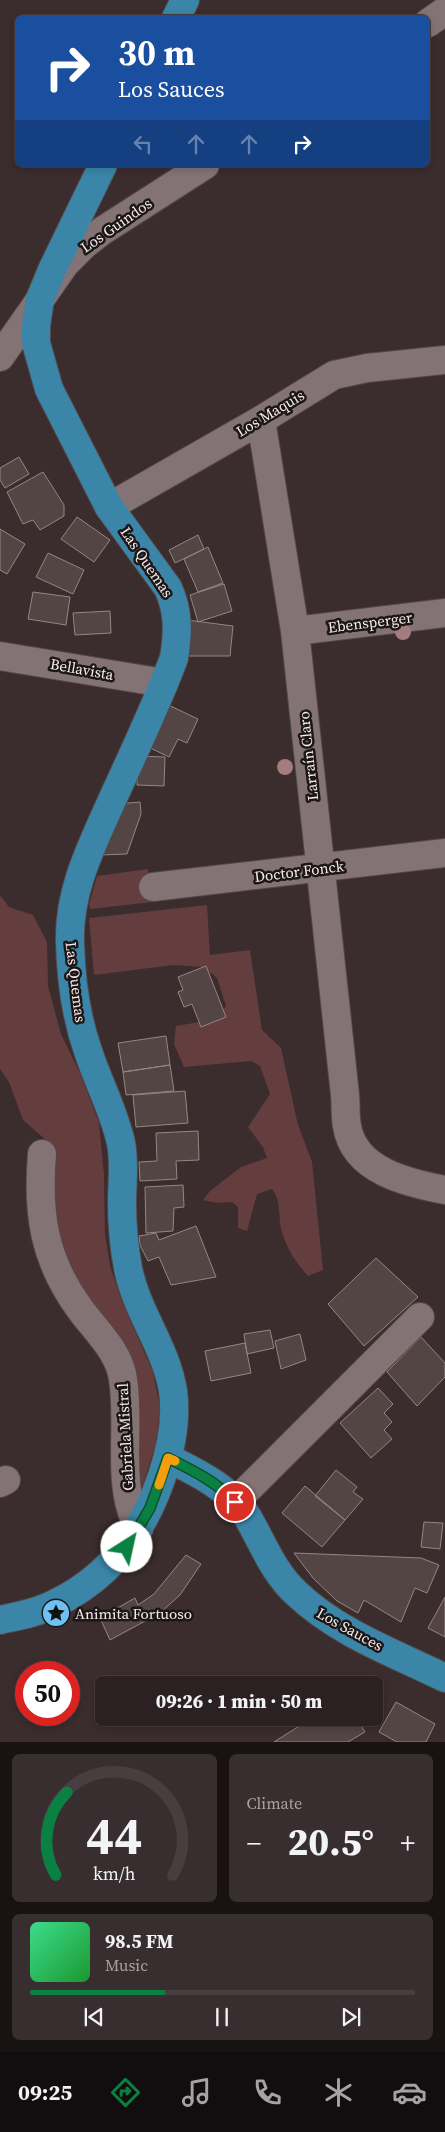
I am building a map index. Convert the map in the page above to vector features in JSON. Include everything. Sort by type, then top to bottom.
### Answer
[{"type":"main road","points":[[178,15],[185,0]]},
{"type":"main road","name":"Las Quemas","points":[[0,1620],[27,1614],[52,1605],[75,1592],[111,1566],[139,1529],[150,1508],[168,1458],[175,1409],[167,1366],[139,1302],[128,1270],[123,1228],[124,1175],[122,1146],[112,1111],[87,1050],[79,1019],[73,984],[70,943],[73,906],[82,868],[164,683],[174,658],[178,629],[174,600],[168,588],[109,508],[49,389],[36,343],[36,326],[40,299],[52,270],[103,167]]},
{"type":"main road","name":"Los Sauces","points":[[168,1458],[201,1474],[235,1502],[246,1515],[274,1568],[295,1592],[322,1616],[445,1678]]},
{"type":"street","points":[[430,22],[445,11]]},
{"type":"street","name":"Los Guindos","points":[[0,357],[65,264],[84,245],[102,230],[202,167]]},
{"type":"street","name":"Los Maquis","points":[[109,508],[261,420],[334,375],[367,368],[445,360]]},
{"type":"street","name":"Larraín Claro","points":[[261,420],[295,631],[347,1127],[360,1154],[392,1176],[418,1185],[445,1190]]},
{"type":"street","name":"Ebensperger","points":[[295,631],[445,613]]},
{"type":"street","name":"Bellavista","points":[[0,656],[164,683]]},
{"type":"street","name":"Doctor Fonck","points":[[153,887],[445,853]]},
{"type":"street","name":"Gabriela Mistral","points":[[42,1154],[39,1185],[41,1215],[46,1244],[59,1274],[78,1307],[118,1360],[123,1379],[126,1412],[127,1491],[131,1514],[139,1529]]},
{"type":"street","points":[[235,1502],[420,1317]]},
{"type":"shaded area","points":[[148,869],[152,902],[91,909],[89,905],[97,876]]},
{"type":"shaded area","points":[[0,895],[9,907],[33,915],[47,942],[48,986],[61,1034],[81,1075],[99,1123],[104,1175],[105,1234],[110,1266],[122,1301],[153,1372],[160,1407],[156,1443],[141,1491],[135,1487],[132,1454],[139,1394],[129,1356],[101,1320],[75,1276],[59,1241],[54,1209],[54,1147],[23,1120],[9,1082],[0,1069]]},
{"type":"shaded area","points":[[207,905],[210,955],[250,950],[262,1030],[281,1048],[298,1125],[312,1162],[323,1270],[308,1276],[287,1246],[281,1229],[278,1200],[272,1189],[257,1194],[247,1231],[238,1228],[238,1207],[232,1202],[217,1203],[203,1200],[210,1191],[241,1167],[267,1158],[263,1147],[248,1127],[270,1094],[260,1066],[251,1061],[184,1067],[174,1044],[176,1026],[217,1019],[226,1006],[217,978],[203,967],[173,965],[94,975],[89,918]]},
{"type":"building","points":[[19,457],[29,474],[5,488],[0,480],[0,468]]},
{"type":"building","points":[[43,472],[64,505],[64,516],[40,530],[33,520],[23,524],[7,492]]},
{"type":"building","points":[[77,517],[110,540],[94,562],[61,539]]},
{"type":"building","points":[[0,529],[25,544],[7,574],[0,570]]},
{"type":"building","points":[[198,535],[204,549],[175,563],[169,550]]},
{"type":"building","points":[[208,547],[223,583],[198,592],[184,559]]},
{"type":"building","points":[[48,553],[84,570],[73,594],[36,577]]},
{"type":"building","points":[[224,584],[232,611],[198,622],[190,595]]},
{"type":"building","points":[[33,592],[70,597],[66,625],[28,619]]},
{"type":"building","points":[[110,611],[111,633],[75,635],[73,613]]},
{"type":"building","points":[[187,620],[233,626],[230,656],[183,656]]},
{"type":"building","points":[[162,702],[198,719],[187,743],[178,739],[169,757],[142,744]]},
{"type":"building","points":[[138,756],[165,757],[164,786],[137,785]]},
{"type":"building","points":[[140,802],[141,814],[127,854],[101,855],[117,804]]},
{"type":"building","points":[[206,966],[226,1017],[201,1027],[192,1004],[184,1007],[178,992],[183,990],[178,977]]},
{"type":"building","points":[[166,1036],[170,1065],[123,1072],[118,1043]]},
{"type":"building","points":[[170,1065],[174,1091],[126,1095],[123,1072]]},
{"type":"building","points":[[185,1091],[188,1123],[136,1127],[133,1095]]},
{"type":"building","points":[[198,1131],[199,1160],[176,1161],[177,1179],[140,1181],[139,1162],[157,1161],[156,1133]]},
{"type":"building","points":[[183,1185],[184,1207],[174,1208],[173,1231],[146,1233],[145,1187]]},
{"type":"building","points":[[196,1226],[216,1277],[171,1285],[159,1257],[148,1261],[140,1245],[139,1236],[156,1233],[159,1240]]},
{"type":"building","points":[[376,1258],[418,1297],[364,1346],[328,1304]]},
{"type":"building","points":[[270,1330],[274,1348],[247,1354],[244,1334]]},
{"type":"building","points":[[300,1334],[306,1360],[281,1369],[275,1341]]},
{"type":"building","points":[[421,1337],[445,1363],[445,1377],[417,1406],[387,1372]]},
{"type":"building","points":[[245,1343],[251,1373],[211,1381],[205,1351]]},
{"type":"building","points":[[378,1388],[393,1404],[384,1413],[392,1422],[384,1430],[392,1439],[371,1458],[340,1423]]},
{"type":"building","points":[[336,1470],[357,1487],[353,1492],[363,1499],[345,1520],[315,1496]]},
{"type":"building","points":[[305,1486],[345,1520],[322,1547],[282,1513]]},
{"type":"building","points":[[424,1522],[443,1523],[440,1549],[421,1547]]},
{"type":"building","points":[[294,1553],[421,1558],[439,1565],[427,1593],[415,1588],[401,1622],[364,1600],[358,1613],[337,1601],[313,1578]]},
{"type":"building","points":[[186,1555],[201,1564],[180,1595],[160,1613],[110,1640],[100,1618],[135,1598],[138,1605],[154,1594]]},
{"type":"building","points":[[445,1597],[445,1637],[428,1628]]},
{"type":"building","points":[[396,1702],[435,1724],[426,1742],[397,1742],[379,1732]]},
{"type":"building","points":[[299,1726],[361,1726],[365,1732],[348,1742],[274,1742]]},
{"type":"slow traffic","points":[[159,1485],[168,1458],[175,1461]]},
{"type":"place","name":"Animita Fortuoso","points":[[56,1613]]},
{"type":"route","points":[[127,1547],[150,1508],[168,1458],[201,1474],[235,1502]]}]
